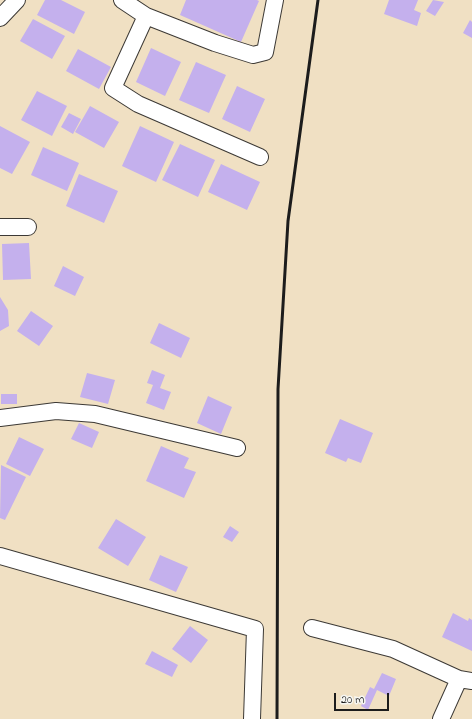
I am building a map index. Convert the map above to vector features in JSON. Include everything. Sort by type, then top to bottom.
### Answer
[{"type":"street","points":[[0,18],[17,0]]},
{"type":"street","points":[[122,0],[146,16],[215,43],[252,55],[265,52],[275,0]]},
{"type":"street","points":[[146,16],[113,88],[138,104],[260,157]]},
{"type":"street","points":[[0,227],[28,227]]},
{"type":"street","points":[[0,418],[56,410],[95,414],[237,448]]},
{"type":"street","points":[[0,556],[255,628],[252,719]]},
{"type":"street","points":[[312,628],[393,649],[465,680],[441,719]]},
{"type":"building","points":[[45,0],[61,0],[85,12],[74,34],[37,15]]},
{"type":"building","points":[[186,0],[259,1],[241,42],[180,15]]},
{"type":"building","points":[[389,0],[418,0],[414,10],[421,13],[417,26],[384,14]]},
{"type":"building","points":[[433,0],[444,2],[435,16],[426,11]]},
{"type":"building","points":[[33,19],[65,36],[52,59],[20,41]]},
{"type":"building","points":[[470,20],[472,22],[472,38],[463,33]]},
{"type":"building","points":[[151,48],[181,62],[165,96],[136,82]]},
{"type":"building","points":[[78,49],[111,67],[99,89],[66,71]]},
{"type":"building","points":[[196,62],[226,75],[209,113],[179,100]]},
{"type":"building","points":[[237,86],[265,99],[250,132],[222,119]]},
{"type":"building","points":[[37,91],[67,106],[52,136],[21,120]]},
{"type":"building","points":[[90,106],[119,122],[104,148],[75,132]]},
{"type":"building","points":[[69,113],[81,119],[73,134],[61,127]]},
{"type":"building","points":[[0,126],[30,142],[12,174],[0,168]]},
{"type":"building","points":[[140,126],[174,142],[156,182],[122,166]]},
{"type":"building","points":[[180,144],[215,160],[198,197],[162,180]]},
{"type":"building","points":[[43,147],[79,163],[67,191],[31,175]]},
{"type":"building","points":[[221,164],[260,182],[247,210],[208,192]]},
{"type":"building","points":[[79,174],[118,191],[104,223],[66,206]]},
{"type":"building","points":[[29,243],[31,279],[3,280],[2,244]]},
{"type":"building","points":[[63,266],[84,277],[75,296],[54,286]]},
{"type":"building","points":[[0,297],[8,310],[9,326],[0,331]]},
{"type":"building","points":[[31,311],[53,326],[39,346],[17,331]]},
{"type":"building","points":[[159,323],[190,338],[181,358],[150,343]]},
{"type":"building","points":[[152,370],[165,375],[160,388],[171,392],[164,410],[146,403],[153,385],[147,383]]},
{"type":"building","points":[[87,373],[115,380],[108,404],[80,397]]},
{"type":"building","points":[[1,394],[17,394],[17,404],[1,404]]},
{"type":"building","points":[[208,396],[232,407],[221,434],[197,423]]},
{"type":"building","points":[[340,419],[373,433],[361,463],[348,458],[346,462],[325,453]]},
{"type":"building","points":[[79,423],[99,432],[92,448],[71,439]]},
{"type":"building","points":[[19,437],[44,449],[30,476],[6,464]]},
{"type":"building","points":[[161,446],[189,458],[184,468],[196,472],[184,498],[146,481]]},
{"type":"building","points":[[1,465],[26,477],[5,520],[0,518]]},
{"type":"building","points":[[116,519],[146,537],[128,566],[98,548]]},
{"type":"building","points":[[230,526],[239,532],[232,542],[223,537]]},
{"type":"building","points":[[160,555],[188,567],[176,592],[149,580]]},
{"type":"building","points":[[453,613],[468,621],[469,618],[472,620],[472,651],[442,637]]},
{"type":"building","points":[[190,626],[208,640],[191,663],[172,649]]},
{"type":"building","points":[[152,651],[178,665],[172,677],[145,664]]},
{"type":"building","points":[[382,673],[396,679],[389,696],[377,690],[368,710],[361,706],[370,687],[374,689]]},
{"type":"railway","points":[[277,719],[278,389],[288,221],[318,0]]}]
